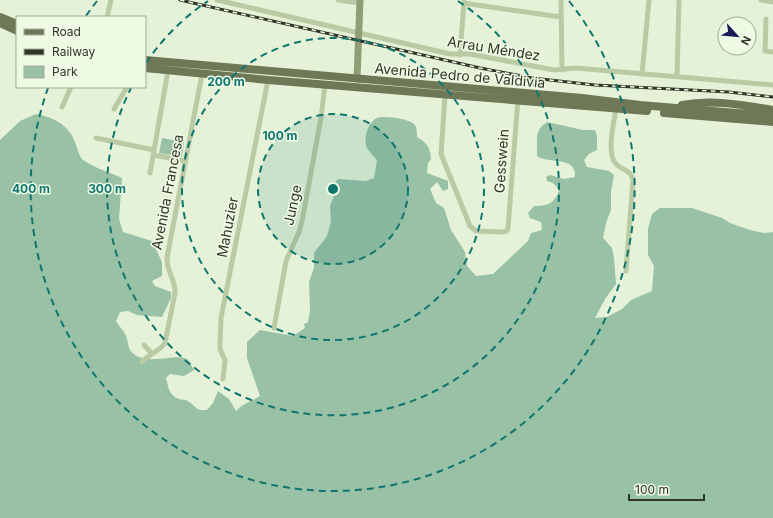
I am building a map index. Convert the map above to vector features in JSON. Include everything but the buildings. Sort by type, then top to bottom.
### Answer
[{"type":"main road","points":[[0,17],[16,24]]},
{"type":"main road","points":[[0,23],[16,31]]},
{"type":"main road","name":"Avenida Pedro de Valdivia","points":[[146,60],[357,79],[616,109],[770,116]]},
{"type":"main road","points":[[196,65],[202,74],[210,66]]},
{"type":"main road","name":"Avenida Pedro de Valdivia","points":[[146,68],[445,95],[518,97],[673,108],[773,122]]},
{"type":"main road","points":[[268,80],[270,75],[274,72]]},
{"type":"main road","points":[[322,76],[326,85]]},
{"type":"main road","points":[[350,87],[357,79],[362,88]]},
{"type":"main road","points":[[704,113],[713,103]]},
{"type":"main road","points":[[673,108],[690,104],[713,103],[733,104],[773,110]]},
{"type":"main road","points":[[733,104],[770,116]]},
{"type":"street","points":[[107,16],[111,0]]},
{"type":"street","name":"Arrau Méndez","points":[[220,0],[450,54],[470,54],[554,70],[576,68],[773,85]]},
{"type":"street","points":[[338,0],[360,2],[357,79]]},
{"type":"street","points":[[561,0],[562,70]]},
{"type":"street","points":[[642,74],[649,0]]},
{"type":"street","points":[[677,76],[679,0]]},
{"type":"street","points":[[761,0],[773,2]]},
{"type":"street","points":[[460,55],[464,2],[561,17]]},
{"type":"street","points":[[766,19],[765,51],[773,52]]},
{"type":"street","points":[[150,173],[168,71]]},
{"type":"street","name":"Avenida Francesa","points":[[142,362],[165,343],[176,293],[175,285],[167,266],[167,261],[202,74]]},
{"type":"street","name":"Mahuzier","points":[[223,379],[225,360],[220,349],[222,318],[268,80]]},
{"type":"street","name":"Junge","points":[[274,328],[286,260],[299,232],[302,221],[326,85]]},
{"type":"street","points":[[62,107],[71,88]]},
{"type":"street","points":[[114,109],[126,88]]},
{"type":"street","name":"Gesswein","points":[[445,95],[441,154],[470,226],[476,231],[503,232],[507,231],[508,228],[518,97]]},
{"type":"street","points":[[616,109],[611,150],[612,156],[617,165],[630,172],[633,180],[626,271]]},
{"type":"street","points":[[96,138],[185,161]]},
{"type":"street","points":[[144,345],[152,353]]},
{"type":"green space","points":[[36,114],[48,117],[65,126],[75,142],[79,154],[86,162],[122,178],[119,219],[123,232],[152,241],[162,262],[162,276],[152,281],[155,286],[171,292],[171,298],[162,317],[137,315],[128,311],[120,312],[116,321],[125,334],[132,353],[141,358],[148,359],[178,357],[187,359],[194,370],[184,376],[170,374],[166,378],[168,387],[173,396],[187,400],[198,409],[207,410],[213,403],[218,391],[229,399],[236,411],[244,404],[260,396],[247,358],[247,342],[260,330],[293,336],[305,328],[304,324],[308,322],[310,310],[309,282],[314,268],[314,253],[327,236],[331,222],[330,206],[334,196],[330,188],[338,179],[366,181],[374,178],[377,161],[366,145],[366,134],[369,126],[374,120],[380,117],[391,117],[403,119],[415,125],[417,129],[417,137],[426,143],[430,151],[431,159],[428,163],[427,173],[448,181],[448,189],[443,191],[437,182],[430,189],[436,203],[444,208],[451,230],[465,252],[467,266],[476,276],[493,274],[528,241],[531,233],[542,230],[541,222],[530,218],[528,213],[534,206],[546,205],[550,203],[555,199],[559,191],[553,183],[547,181],[546,177],[550,175],[564,179],[575,177],[575,172],[571,165],[537,156],[537,137],[543,125],[547,122],[583,130],[595,130],[597,136],[597,150],[589,154],[584,160],[587,167],[609,171],[614,175],[611,192],[611,210],[606,223],[603,238],[612,248],[616,284],[605,299],[595,318],[607,317],[622,309],[631,300],[652,291],[654,266],[648,255],[648,229],[652,214],[660,208],[692,208],[722,218],[730,223],[750,230],[764,233],[773,232],[773,518],[0,518],[0,140],[20,121]]},
{"type":"green space","points":[[162,138],[184,142],[182,157],[159,153]]},
{"type":"railway","points":[[180,0],[480,68],[532,78],[595,85],[729,92],[773,97]]}]
